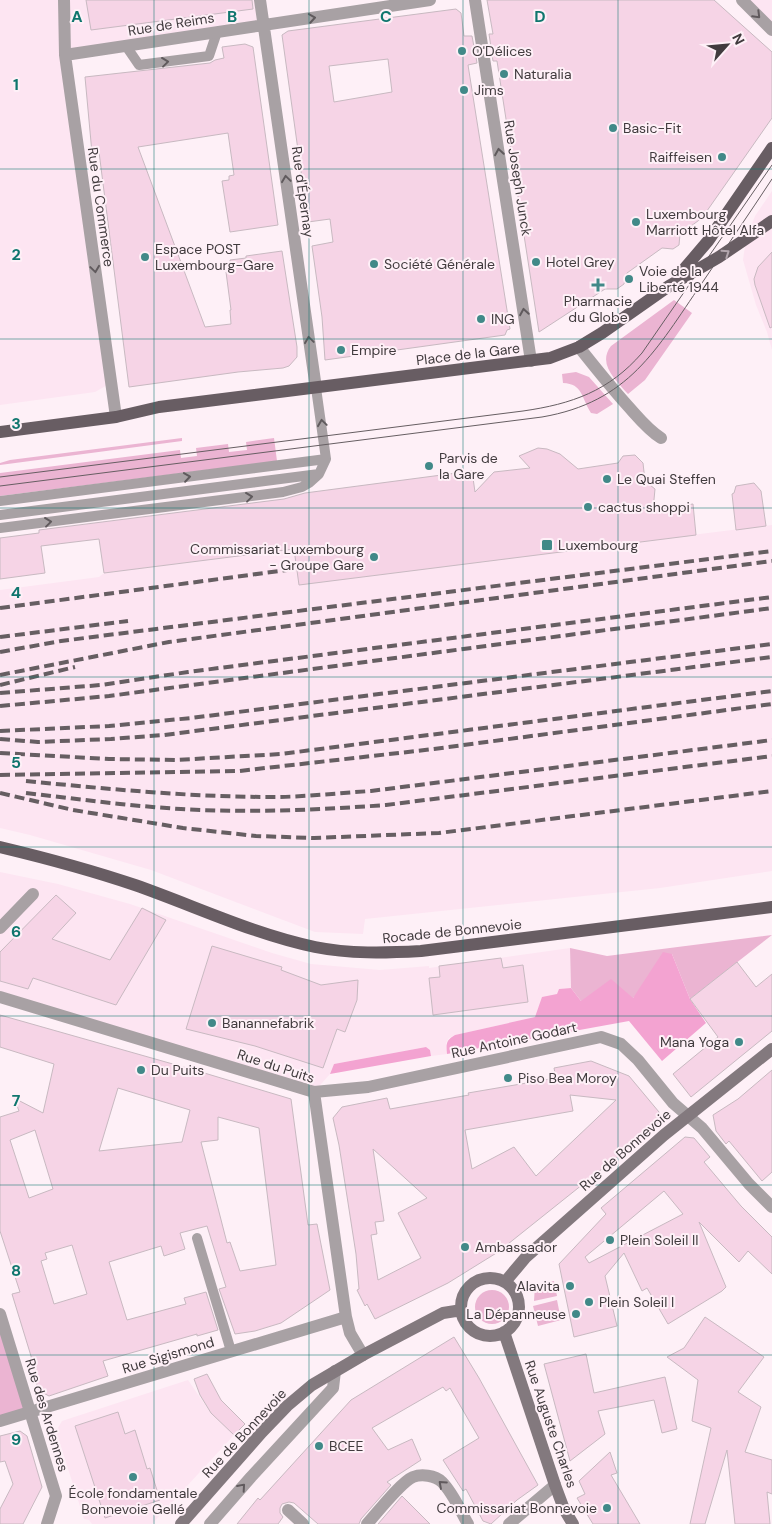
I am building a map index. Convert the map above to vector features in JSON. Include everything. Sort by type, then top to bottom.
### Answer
[{"type":"main road","points":[[669,286],[708,241],[772,148]]},
{"type":"main road","points":[[669,286],[719,257],[772,221]]},
{"type":"main road","name":"Place de la Gare","points":[[0,432],[116,417],[159,407],[550,358],[579,347],[669,286]]},
{"type":"main road","name":"Rocade de Bonnevoie","points":[[0,847],[65,863],[118,880],[278,937],[316,947],[346,952],[421,952],[772,907]]},
{"type":"main road","name":"Rue de Bonnevoie","points":[[506,1282],[526,1257],[688,1116],[772,1049]]},
{"type":"main road","points":[[493,1278],[506,1282],[516,1293],[519,1308],[515,1322],[504,1332],[494,1336],[482,1335],[472,1330],[465,1321],[462,1310],[463,1298],[470,1286],[480,1279],[493,1278]]},
{"type":"main road","name":"Rue de Bonnevoie","points":[[181,1524],[240,1456],[287,1406],[312,1385],[363,1355],[443,1314],[462,1310]]},
{"type":"main road","name":"Rue Auguste Charles","points":[[504,1332],[555,1485],[564,1509],[573,1524]]},
{"type":"street","name":"Rue du Commerce","points":[[64,0],[65,56],[116,417]]},
{"type":"street","name":"Rue d'Épernay","points":[[260,0],[316,388]]},
{"type":"street","name":"Rue de Reims","points":[[65,56],[430,0]]},
{"type":"street","name":"Rue Joseph Junck","points":[[475,0],[531,360]]},
{"type":"street","points":[[742,0],[772,30]]},
{"type":"street","points":[[579,347],[642,423],[661,438]]},
{"type":"street","points":[[0,928],[33,894]]},
{"type":"street","name":"Rue du Puits","points":[[0,996],[314,1092],[346,1317],[350,1333],[363,1355]]},
{"type":"street","name":"Rue Antoine Godart","points":[[314,1092],[368,1087],[601,1037],[621,1044],[638,1060],[673,1103],[702,1128],[749,1184],[772,1207]]},
{"type":"street","name":"Rue des Ardennes","points":[[0,1314],[56,1496],[47,1524]]},
{"type":"street","name":"Rue Sigismond","points":[[0,1421],[346,1317]]},
{"type":"street","points":[[210,1524],[251,1476],[333,1388],[335,1371]]},
{"type":"street","points":[[367,1524],[412,1477],[426,1475],[440,1480],[450,1491],[468,1524]]},
{"type":"street","points":[[509,1524],[555,1485]]},
{"type":"street","points":[[288,1510],[303,1524]]},
{"type":"lane","points":[[126,46],[139,65],[209,56],[217,32]]},
{"type":"lane","points":[[0,528],[291,491],[309,484],[319,474],[326,459],[316,388]]},
{"type":"lane","points":[[0,501],[326,459]]},
{"type":"lane","points":[[0,515],[319,474]]},
{"type":"lane","points":[[130,512],[162,481]]},
{"type":"lane","points":[[125,486],[166,508]]},
{"type":"lane","points":[[197,1238],[231,1351]]},
{"type":"shaded area","points":[[0,0],[260,0],[264,25],[65,56],[111,383],[95,392],[0,405]]},
{"type":"shaded area","points":[[737,0],[772,0],[772,32]]},
{"type":"shaded area","points":[[772,191],[772,350],[743,260],[746,239],[755,216]]},
{"type":"shaded area","points":[[674,300],[692,313],[645,380],[628,394],[610,372],[606,359],[607,353],[611,346]]},
{"type":"shaded area","points":[[576,372],[589,377],[613,404],[597,414],[591,413],[581,392],[570,384],[563,383],[562,374]]},
{"type":"shaded area","points":[[182,438],[182,441],[0,465],[0,463],[10,460]]},
{"type":"shaded area","points":[[274,438],[277,461],[0,496],[0,473],[180,450],[181,458],[197,456],[196,448],[228,444],[229,452],[247,450],[246,442]]},
{"type":"shaded area","name":"Luxembourg","points":[[772,525],[772,871],[660,888],[365,919],[363,934],[315,932],[151,870],[0,828],[0,590],[99,577],[104,573],[342,543],[357,577]]},
{"type":"shaded area","points":[[0,872],[58,884],[130,904],[272,953],[311,964],[380,970],[429,966],[429,968],[570,948],[571,988],[559,989],[557,994],[535,1017],[449,1038],[446,1043],[447,1054],[431,1056],[430,1050],[426,1047],[334,1064],[330,1074],[314,1092],[0,997]]},
{"type":"shaded area","points":[[772,935],[690,999],[672,954],[633,998],[581,1001],[571,988],[570,948],[607,956]]},
{"type":"shaded area","points":[[663,952],[672,954],[690,999],[706,1023],[662,1061],[629,1021],[447,1054],[447,1043],[455,1035],[535,1017],[542,997],[557,994],[559,989],[571,988],[581,1001],[611,979],[633,998]]},
{"type":"shaded area","points":[[426,1047],[430,1050],[431,1056],[330,1074],[334,1064]]},
{"type":"shaded area","points":[[554,1281],[557,1296],[534,1301],[535,1285]]},
{"type":"shaded area","points":[[492,1290],[499,1291],[504,1295],[508,1300],[508,1314],[504,1319],[499,1323],[492,1324],[485,1323],[480,1319],[476,1314],[475,1307],[476,1300],[480,1295],[485,1291]]},
{"type":"shaded area","points":[[557,1300],[561,1320],[538,1326],[533,1306]]},
{"type":"shaded area","points":[[0,1314],[30,1412],[0,1421]]},
{"type":"shaded area","name":"École fondamentale Bonnevoie Gellé","points":[[188,1380],[208,1409],[234,1435],[152,1524],[92,1524],[89,1520],[84,1519],[56,1431],[62,1421]]},
{"type":"building","points":[[86,0],[252,0],[253,9],[91,30]]},
{"type":"building","points":[[487,0],[714,0],[772,52],[772,118],[702,218],[680,234],[679,245],[673,249],[662,248],[627,273],[624,284],[617,289],[605,289],[539,332],[497,61],[493,61],[489,34],[493,34]]},
{"type":"building","points":[[456,9],[461,13],[464,36],[472,36],[477,63],[468,65],[510,329],[507,330],[505,335],[325,360],[322,317],[312,246],[333,242],[330,219],[308,222],[282,35],[288,31]],"holes":[[[388,59],[392,92],[334,102],[329,66]]]},
{"type":"building","points":[[245,44],[253,47],[278,225],[230,232],[222,181],[229,180],[229,176],[234,175],[228,133],[138,147],[205,327],[231,324],[226,272],[232,272],[230,260],[282,251],[297,357],[289,366],[283,368],[238,372],[129,387],[99,152],[92,153],[85,77],[210,63],[224,58],[222,47]]},
{"type":"building","points":[[772,252],[772,327],[770,328],[754,279],[758,267]]},
{"type":"building","points":[[538,448],[560,454],[578,469],[618,463],[623,456],[635,455],[643,463],[645,481],[655,489],[653,510],[693,504],[696,535],[299,585],[294,549],[104,573],[99,539],[41,546],[45,573],[0,579],[0,538],[39,533],[39,530],[284,499],[305,493],[472,471],[475,492],[494,472],[530,468],[519,456]]},
{"type":"building","points":[[754,483],[761,491],[766,526],[736,530],[732,494],[736,486]]},
{"type":"building","points":[[56,895],[76,913],[52,939],[110,960],[142,908],[166,920],[116,1005],[33,978],[28,989],[0,981],[0,952]]},
{"type":"building","points":[[212,946],[282,967],[281,970],[321,985],[358,980],[357,1000],[345,1032],[337,1029],[323,1068],[255,1046],[186,1029]]},
{"type":"building","points":[[501,958],[503,968],[523,965],[528,1002],[433,1015],[429,978],[440,977],[439,966]]},
{"type":"building","points":[[737,962],[756,987],[772,974],[772,1031],[691,1097],[673,1074],[718,1037],[690,999]]},
{"type":"building","points":[[0,1015],[291,1099],[308,1225],[317,1224],[330,1290],[281,1323],[255,1331],[235,1334],[219,1289],[226,1287],[207,1226],[180,1233],[185,1249],[164,1256],[161,1246],[109,1262],[127,1320],[186,1304],[184,1298],[206,1292],[218,1330],[197,1336],[197,1334],[103,1361],[108,1376],[49,1396],[38,1390],[31,1356],[12,1294],[20,1292],[0,1231],[0,1117],[19,1111],[14,1098],[43,1113],[54,1064],[0,1047]],"holes":[[[118,1088],[190,1110],[182,1142],[99,1151]],[[218,1117],[259,1128],[276,1265],[240,1271],[230,1242],[227,1243],[201,1142],[218,1140]],[[35,1130],[53,1189],[29,1198],[10,1140]],[[72,1245],[87,1294],[54,1304],[41,1261],[47,1259],[45,1253]]]},
{"type":"building","points":[[591,1061],[629,1076],[659,1112],[657,1125],[498,1252],[448,1283],[375,1319],[367,1304],[365,1306],[357,1290],[359,1289],[356,1254],[333,1118],[342,1107],[387,1098],[390,1109],[556,1078],[554,1068]],"holes":[[[570,1095],[616,1100],[536,1176],[514,1147],[472,1169],[465,1130],[573,1111]],[[373,1149],[427,1198],[398,1213],[421,1258],[378,1280],[371,1235],[377,1234],[375,1222],[384,1221]]]},
{"type":"building","points":[[772,1070],[772,1172],[762,1181],[729,1141],[726,1144],[716,1131],[713,1115],[738,1099]]},
{"type":"building","points":[[685,1137],[694,1138],[710,1157],[704,1162],[741,1206],[772,1237],[772,1274],[748,1251],[739,1262],[699,1222],[726,1287],[722,1291],[668,1324],[647,1288],[642,1291],[624,1253],[605,1276],[617,1326],[574,1337],[559,1264],[606,1214],[601,1208]],"holes":[[[664,1191],[683,1214],[589,1263],[585,1257]]]},
{"type":"building","points":[[705,1317],[764,1357],[738,1392],[761,1407],[745,1452],[772,1460],[772,1494],[767,1492],[770,1524],[735,1524],[727,1450],[705,1524],[690,1524],[711,1428],[692,1421],[698,1380],[667,1357],[684,1348]]},
{"type":"building","points":[[454,1337],[479,1378],[538,1485],[517,1500],[491,1524],[483,1521],[466,1489],[463,1491],[443,1460],[479,1438],[450,1388],[446,1391],[443,1387],[372,1428],[388,1450],[412,1439],[421,1460],[387,1482],[391,1485],[361,1519],[359,1524],[318,1524],[294,1503],[289,1502],[282,1504],[280,1508],[280,1513],[283,1517],[278,1524],[237,1524],[258,1498],[260,1500],[351,1400]]},
{"type":"building","points":[[586,1354],[594,1393],[665,1377],[677,1429],[662,1433],[654,1400],[598,1411],[605,1434],[570,1461],[544,1364]]},
{"type":"building","points":[[207,1374],[221,1400],[245,1424],[234,1435],[211,1413],[200,1395],[194,1379]]},
{"type":"building","points":[[118,1412],[125,1434],[135,1430],[147,1469],[150,1468],[160,1500],[105,1518],[75,1426]]},
{"type":"building","points":[[20,1431],[27,1436],[42,1487],[23,1524],[0,1524],[0,1509],[13,1484],[5,1461],[0,1462],[0,1436]]},
{"type":"building","points":[[610,1452],[617,1473],[611,1475],[640,1524],[593,1524],[577,1498],[585,1494],[579,1481]]},
{"type":"building","points":[[402,1496],[430,1524],[378,1524]]},
{"type":"tram line","points":[[0,477],[523,411],[558,404],[588,394],[616,377],[642,353],[772,165]]},
{"type":"tram line","points":[[0,486],[542,417],[572,410],[597,399],[619,386],[654,351],[772,179]]},
{"type":"railway","points":[[0,652],[61,641],[772,551]]},
{"type":"railway","points":[[0,675],[169,642],[772,561]]},
{"type":"railway","points":[[0,608],[287,570]]},
{"type":"railway","points":[[0,693],[101,685],[188,672],[772,597]]},
{"type":"railway","points":[[0,706],[109,696],[772,608]]},
{"type":"railway","points":[[0,637],[128,621]]},
{"type":"railway","points":[[0,731],[109,726],[191,718],[772,644]]},
{"type":"railway","points":[[0,739],[38,742],[164,735],[772,657]]},
{"type":"railway","points":[[0,685],[75,667]]},
{"type":"railway","points":[[0,753],[109,759],[175,760],[281,754],[772,691]]},
{"type":"railway","points":[[0,775],[239,771],[434,749],[772,704]]},
{"type":"railway","points":[[26,781],[180,794],[241,797],[297,796],[371,791],[772,740]]},
{"type":"railway","points":[[26,793],[181,809],[258,811],[335,808],[386,805],[772,756]]},
{"type":"railway","points":[[0,793],[73,810],[183,828],[256,836],[314,838],[439,833],[772,791]]},
{"type":"place","name":"O'Délices","points":[[462,51]]},
{"type":"place","name":"Naturalia","points":[[504,74]]},
{"type":"place","name":"Jims","points":[[464,90]]},
{"type":"place","name":"Basic-Fit","points":[[613,128]]},
{"type":"place","name":"Raiffeisen","points":[[722,157]]},
{"type":"place","name":"Luxembourg Marriott Hôtel Alfa","points":[[636,222]]},
{"type":"place","name":"Espace POST Luxembourg-Gare","points":[[145,257]]},
{"type":"place","name":"Hotel Grey","points":[[536,262]]},
{"type":"place","name":"Société Générale","points":[[374,264]]},
{"type":"place","name":"Voie de la Liberté 1944","points":[[629,279]]},
{"type":"place","name":"Pharmacie du Globe","points":[[598,285]]},
{"type":"place","name":"ING","points":[[481,319]]},
{"type":"place","name":"Empire","points":[[341,350]]},
{"type":"place","name":"Parvis de la Gare","points":[[429,466]]},
{"type":"place","name":"Le Quai Steffen","points":[[607,479]]},
{"type":"place","name":"cactus shoppi","points":[[588,507]]},
{"type":"place","name":"Luxembourg","points":[[547,545]]},
{"type":"place","name":"Commissariat Luxembourg - Groupe Gare","points":[[374,557]]},
{"type":"place","name":"Banannefabrik","points":[[212,1023]]},
{"type":"place","name":"Mana Yoga","points":[[739,1042]]},
{"type":"place","name":"Du Puits","points":[[141,1070]]},
{"type":"place","name":"Piso Bea Moroy","points":[[508,1078]]},
{"type":"place","name":"Plein Soleil II","points":[[610,1240]]},
{"type":"place","name":"Ambassador","points":[[465,1247]]},
{"type":"place","name":"Alavita","points":[[570,1286]]},
{"type":"place","name":"Plein Soleil I","points":[[589,1302]]},
{"type":"place","name":"La Dépanneuse","points":[[576,1314]]},
{"type":"place","name":"BCEE","points":[[319,1446]]},
{"type":"place","name":"École fondamentale Bonnevoie Gellé","points":[[133,1477]]},
{"type":"place","name":"Commissariat Bonnevoie","points":[[607,1508]]}]
